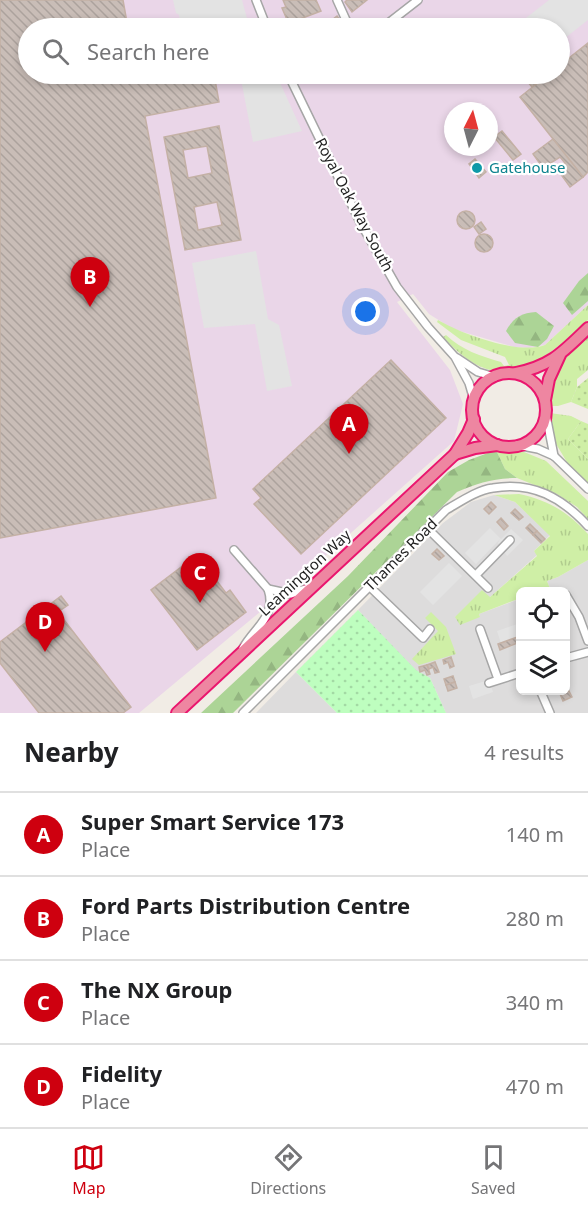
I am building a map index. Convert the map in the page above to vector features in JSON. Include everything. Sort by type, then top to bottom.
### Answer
[{"type":"highway","points":[[513,373],[524,376],[542,392],[546,415],[544,423],[531,440],[509,447],[497,445],[479,431],[474,419],[474,400],[480,387],[495,376],[513,373],[537,369],[560,355],[588,328]]},
{"type":"highway","points":[[545,401],[549,379],[560,355]]},
{"type":"highway","name":"Leamington Way","points":[[177,713],[455,454],[474,419]]},
{"type":"highway","name":"Leamington Way","points":[[455,454],[497,445]]},
{"type":"street","points":[[255,0],[263,18]]},
{"type":"street","points":[[337,0],[345,18]]},
{"type":"street","points":[[394,18],[418,0]]},
{"type":"street","name":"Royal Oak Way South","points":[[293,84],[355,212],[397,287],[455,357],[469,383],[474,400]]},
{"type":"street","name":"Royal Oak Way South","points":[[455,357],[478,372],[495,376]]},
{"type":"street","points":[[546,415],[554,456]]},
{"type":"street","points":[[518,445],[554,456],[588,489]]},
{"type":"street","name":"Thames Road","points":[[243,713],[446,510],[492,488],[526,488],[555,497],[573,510],[588,526]]},
{"type":"street","points":[[428,529],[488,588]]},
{"type":"street","points":[[476,575],[510,540]]},
{"type":"street","points":[[234,550],[268,589],[270,609],[238,656]]},
{"type":"street","points":[[268,589],[291,594],[313,586]]},
{"type":"street","points":[[370,587],[423,638],[430,629]]},
{"type":"street","points":[[570,602],[579,617],[588,641]]},
{"type":"street","points":[[480,629],[498,680]]},
{"type":"street","points":[[570,657],[588,652]]},
{"type":"street","points":[[489,683],[516,674]]},
{"type":"street","points":[[542,695],[550,713]]},
{"type":"shaded area","points":[[0,0],[588,0],[588,305],[545,345],[529,348],[514,347],[453,329],[429,314],[413,294],[397,302],[450,370],[463,404],[454,441],[297,581],[139,713],[0,713]]},
{"type":"shaded area","points":[[173,0],[242,0],[247,18],[179,18]]},
{"type":"shaded area","points":[[549,0],[588,0],[588,20],[570,34],[570,18],[526,18]]},
{"type":"shaded area","points":[[242,84],[281,84],[302,131],[253,142]]},
{"type":"shaded area","points":[[256,251],[268,319],[279,325],[292,386],[267,391],[255,324],[204,328],[192,263]]},
{"type":"shaded area","points":[[494,495],[515,502],[550,535],[534,551],[537,555],[490,597],[455,617],[480,617],[479,614],[516,600],[516,695],[570,695],[570,587],[549,587],[547,581],[588,560],[588,713],[446,713],[430,678],[416,671],[358,610],[443,523],[471,502]]},
{"type":"shaded area","points":[[490,528],[501,539],[511,529],[523,540],[507,556],[498,543],[500,539],[476,564],[465,553]]},
{"type":"shaded area","points":[[449,563],[462,576],[433,605],[420,592]]},
{"type":"shaded area","points":[[516,624],[516,637],[501,643],[497,631]]},
{"type":"shaded area","points":[[296,672],[337,713],[256,713]]},
{"type":"shaded area","points":[[489,680],[493,692],[473,699],[469,686]]},
{"type":"green space","points":[[588,273],[588,301],[572,315],[563,303]]},
{"type":"green space","points":[[588,305],[588,320],[552,351],[535,363],[518,370],[501,372],[483,368],[464,356],[443,337],[446,335],[465,349],[501,362],[504,366],[509,365],[505,357],[461,340],[437,322],[438,320],[490,342],[534,347],[545,345]]},
{"type":"green space","points":[[536,312],[554,326],[547,339],[538,347],[515,343],[506,331],[509,326],[518,317]]},
{"type":"green space","points":[[588,334],[588,370],[577,379],[577,387],[571,402],[550,406],[550,395],[556,375],[573,349]]},
{"type":"green space","points":[[588,378],[588,409],[571,402],[577,387]]},
{"type":"green space","points":[[550,413],[571,416],[581,421],[568,439],[588,459],[588,483],[568,464],[552,437]]},
{"type":"green space","points":[[581,421],[588,424],[588,459],[568,439]]},
{"type":"green space","points":[[496,450],[524,452],[546,461],[588,501],[588,519],[577,507],[557,494],[517,478],[505,469]]},
{"type":"green space","points":[[496,450],[505,469],[517,478],[486,482],[457,492],[233,713],[201,713],[348,576],[448,472],[469,460]]},
{"type":"green space","points":[[519,494],[548,503],[565,513],[588,534],[588,560],[547,581],[549,587],[516,587],[516,600],[479,614],[480,617],[460,625],[455,617],[482,590],[490,597],[537,556],[534,551],[550,536],[515,502],[494,495]]},
{"type":"green space","points":[[358,610],[416,670],[430,678],[446,713],[337,713],[296,672]]},
{"type":"green space","points":[[431,612],[446,627],[456,654],[419,665],[412,659],[438,631],[425,618]]},
{"type":"building","points":[[0,0],[123,0],[126,18],[18,18],[18,84],[216,84],[219,102],[145,116],[216,498],[0,538]]},
{"type":"building","points":[[283,0],[316,0],[321,11],[303,18],[286,18],[282,8],[286,7]]},
{"type":"building","points":[[347,0],[367,0],[352,12],[345,2]]},
{"type":"building","points":[[588,43],[588,172],[583,177],[520,97],[536,84],[570,84],[570,57]]},
{"type":"building","points":[[219,126],[241,240],[185,250],[164,137]],"holes":[[[207,146],[212,173],[188,178],[183,150]],[[217,202],[222,225],[198,230],[194,207]]]},
{"type":"building","points":[[502,131],[521,154],[513,160],[498,142],[498,134]]},
{"type":"building","points":[[553,139],[583,177],[570,187],[557,169],[565,163],[560,157],[543,168],[533,154]]},
{"type":"building","name":"Gatehouse","points":[[475,159],[486,172],[479,178],[469,164]]},
{"type":"building","points":[[466,211],[472,214],[475,220],[472,226],[466,229],[460,226],[457,220],[460,214]]},
{"type":"building","points":[[481,222],[486,229],[479,234],[474,227]]},
{"type":"building","points":[[484,234],[490,237],[493,243],[490,249],[484,252],[478,249],[475,243],[478,237]]},
{"type":"building","points":[[391,360],[446,418],[301,554],[254,504],[261,498],[253,489]]},
{"type":"building","points":[[491,502],[496,507],[489,514],[484,509]]},
{"type":"building","points":[[515,509],[523,517],[519,520],[511,513]]},
{"type":"building","points":[[501,518],[508,526],[504,530],[497,522]]},
{"type":"building","points":[[530,524],[537,531],[533,535],[526,528]]},
{"type":"building","points":[[537,531],[545,539],[541,543],[533,535]]},
{"type":"building","points":[[437,549],[444,556],[439,560],[432,554]]},
{"type":"building","points":[[197,555],[226,593],[230,590],[246,612],[197,650],[151,590]]},
{"type":"building","points":[[61,596],[68,605],[58,612],[131,707],[123,713],[39,713],[0,663],[0,642]]},
{"type":"building","points":[[516,637],[516,644],[500,650],[498,644]]},
{"type":"building","points":[[451,657],[454,666],[450,668],[448,662],[444,664],[443,660]]},
{"type":"building","points":[[435,662],[439,672],[435,673],[433,667],[429,669],[427,665]]},
{"type":"building","points":[[427,665],[430,674],[427,675],[425,670],[420,672],[419,667]]},
{"type":"building","points":[[453,676],[455,682],[446,685],[444,679]]},
{"type":"building","points":[[455,682],[457,688],[448,691],[446,685]]},
{"type":"building","points":[[570,693],[572,697],[563,701],[560,695],[570,695]]},
{"type":"place","name":"Gatehouse","points":[[477,168]]},
{"type":"place","name":"Ford Parts Distribution Centre","points":[[90,307]]},
{"type":"place","name":"Super Smart Service 173","points":[[349,454]]},
{"type":"place","name":"The NX Group","points":[[200,603]]},
{"type":"place","name":"Fidelity","points":[[45,652]]}]
